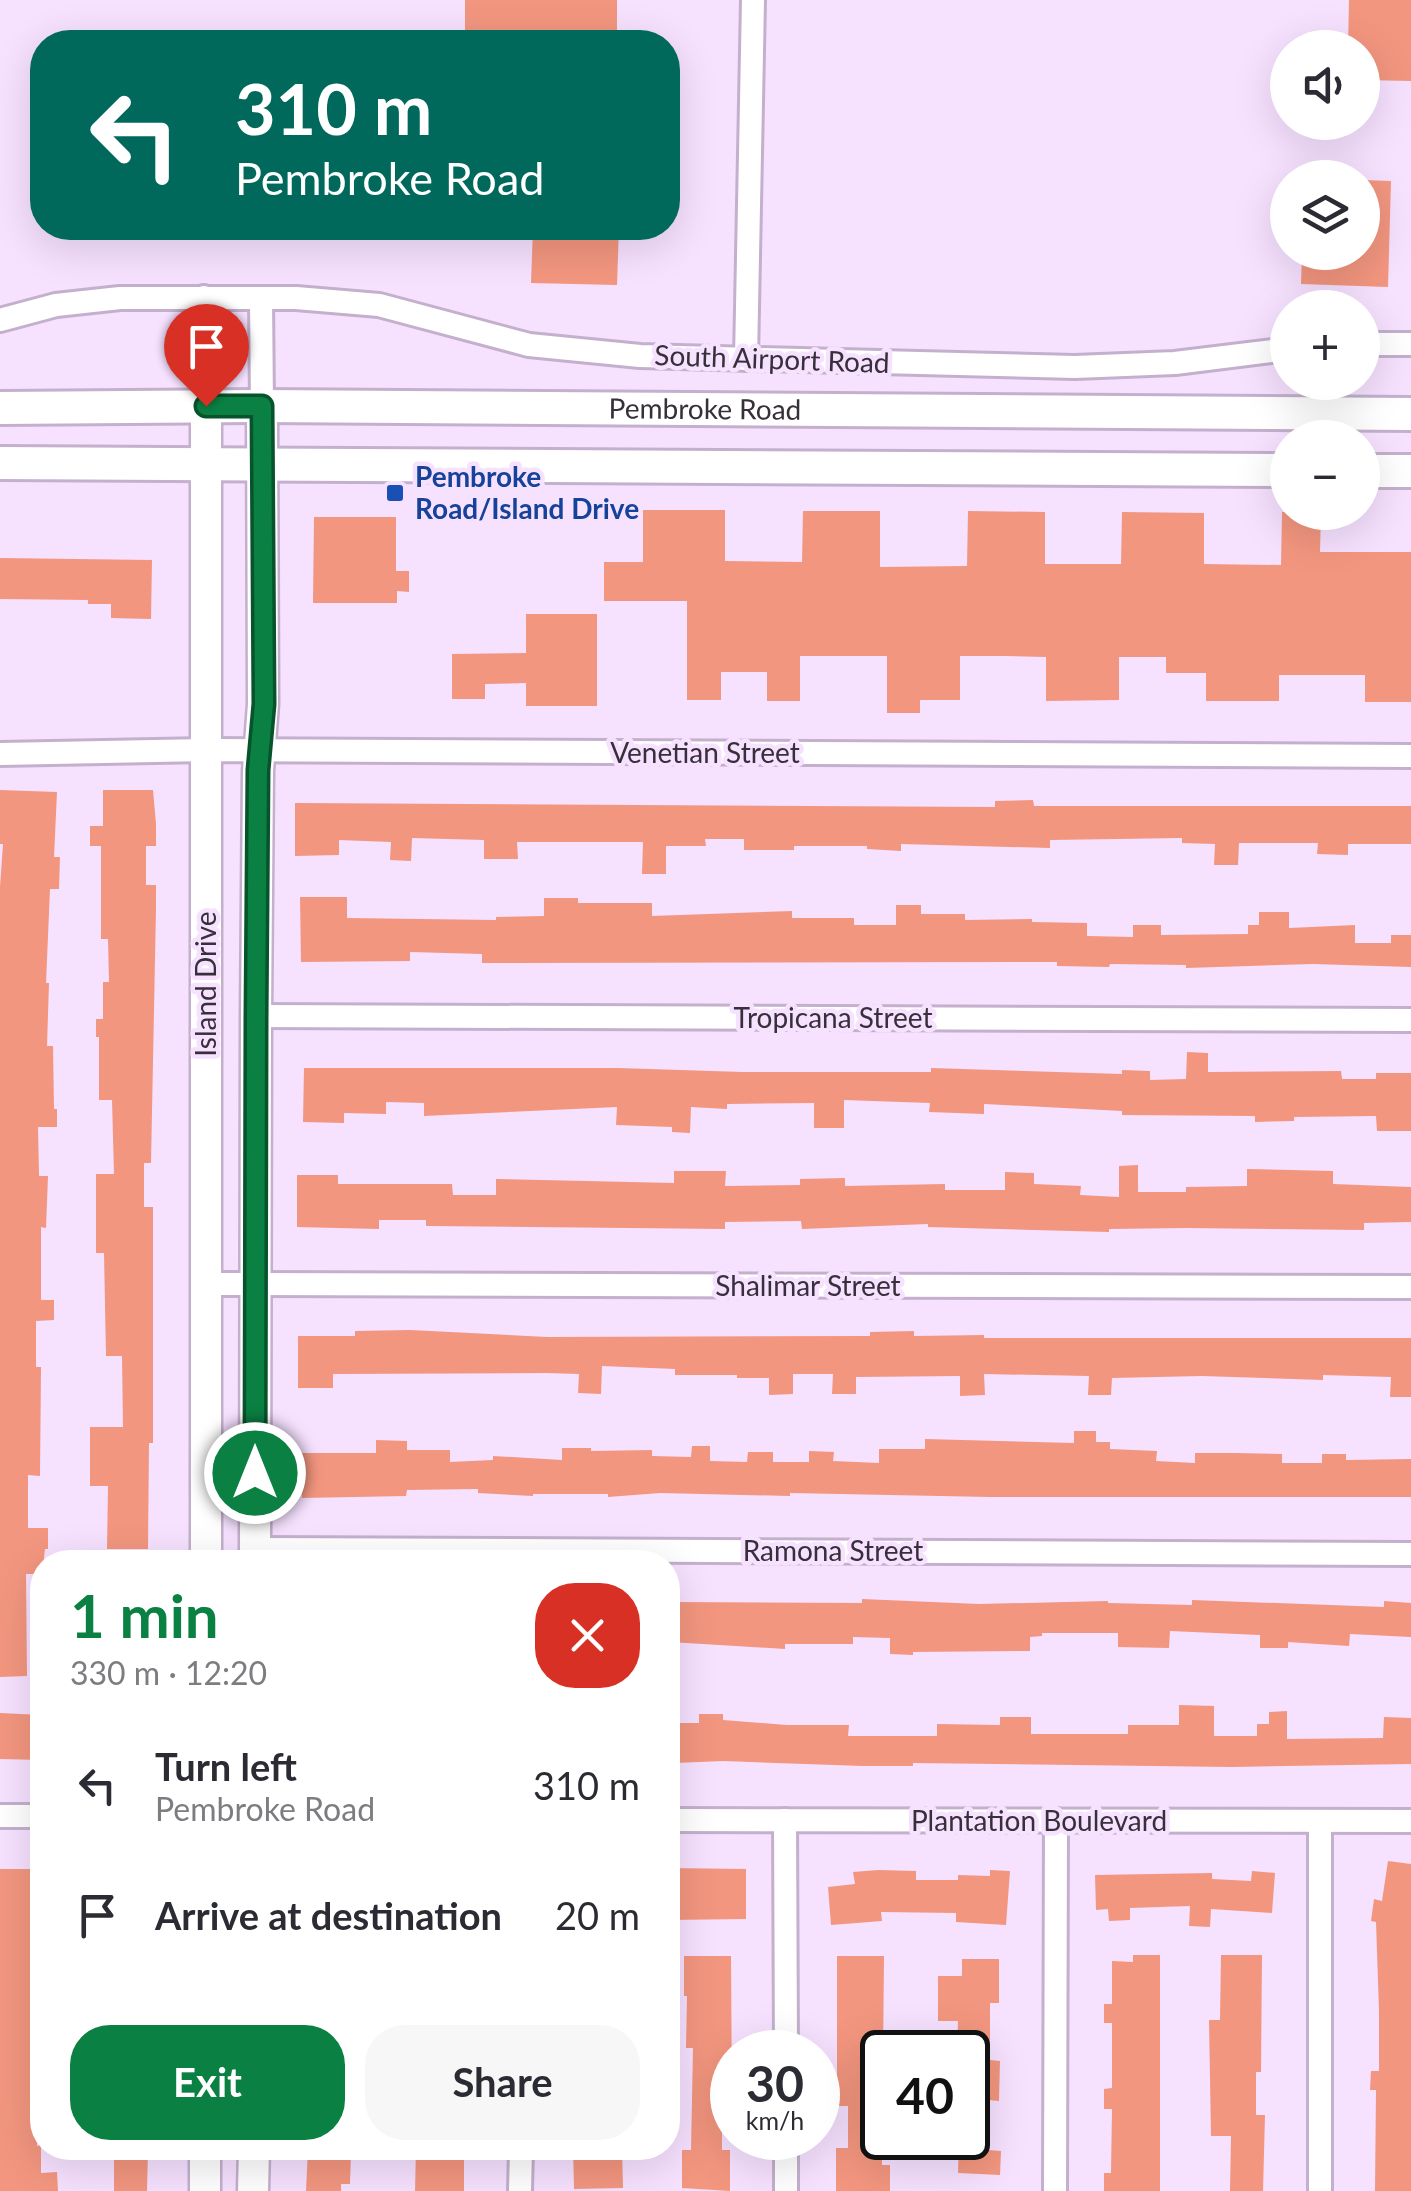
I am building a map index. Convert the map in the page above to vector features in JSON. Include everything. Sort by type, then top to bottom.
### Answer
[{"type":"main road","name":"Pembroke Road","points":[[0,408],[262,406],[1411,414]]},
{"type":"main road","name":"Pembroke Road","points":[[0,462],[1270,470]]},
{"type":"main road","points":[[1380,470],[1411,471]]},
{"type":"street","points":[[746,358],[753,0]]},
{"type":"street","points":[[204,297],[206,406]]},
{"type":"street","points":[[261,298],[262,406]]},
{"type":"street","name":"South Airport Road","points":[[0,320],[89,300],[261,298],[379,305],[529,345],[564,350],[1123,367],[1270,351]]},
{"type":"street","points":[[1380,344],[1411,344]]},
{"type":"street","name":"Island Drive","points":[[206,406],[206,1550]]},
{"type":"street","name":"Island Drive","points":[[255,1550],[256,1016],[264,704],[262,406]]},
{"type":"street","name":"Venetian Street","points":[[0,754],[260,750],[1411,756]]},
{"type":"street","name":"Tropicana Street","points":[[256,1016],[1411,1020]]},
{"type":"street","name":"Shalimar Street","points":[[206,1284],[1411,1287]]},
{"type":"street","name":"Ramona Street","points":[[680,1555],[1411,1554]]},
{"type":"street","points":[[0,1816],[30,1816]]},
{"type":"street","name":"Plantation Boulevard","points":[[680,1820],[1411,1821]]},
{"type":"street","points":[[786,1820],[786,2030]]},
{"type":"street","points":[[1055,2191],[1056,1820]]},
{"type":"street","points":[[1320,1822],[1320,2191]]},
{"type":"street","points":[[204,2191],[205,2160]]},
{"type":"street","points":[[254,2160],[254,2191]]},
{"type":"street","points":[[520,2160],[520,2191]]},
{"type":"street","points":[[786,2160],[786,2191]]},
{"type":"building","points":[[465,0],[617,0],[617,30],[465,30]]},
{"type":"building","points":[[1349,0],[1411,0],[1411,81],[1380,80],[1380,30],[1348,30]]},
{"type":"building","points":[[1380,181],[1391,181],[1388,287],[1301,284],[1301,270],[1380,270]]},
{"type":"building","points":[[533,240],[619,240],[617,285],[531,283]]},
{"type":"building","points":[[643,510],[725,510],[725,561],[802,562],[803,511],[880,511],[880,567],[967,566],[968,511],[1045,512],[1045,564],[1121,564],[1122,512],[1204,513],[1204,564],[1281,565],[1282,530],[1321,530],[1320,552],[1411,552],[1411,702],[1365,702],[1365,675],[1279,675],[1279,701],[1206,701],[1206,673],[1166,673],[1166,657],[1119,657],[1119,700],[1046,701],[1046,657],[1006,656],[960,656],[960,700],[920,700],[920,713],[887,713],[887,656],[800,656],[800,701],[767,701],[767,672],[721,672],[721,700],[687,700],[687,601],[604,601],[604,562],[643,562]]},
{"type":"building","points":[[314,517],[396,517],[396,571],[409,571],[409,592],[397,591],[397,603],[313,603]]},
{"type":"building","points":[[0,558],[152,560],[151,619],[111,618],[111,604],[88,604],[88,600],[0,599]]},
{"type":"building","points":[[526,614],[597,614],[597,706],[526,706],[526,683],[485,684],[485,699],[452,699],[452,654],[526,653]]},
{"type":"building","points":[[0,790],[57,792],[54,857],[60,857],[59,889],[50,889],[46,983],[47,1046],[53,1046],[57,1127],[38,1127],[39,1176],[48,1176],[46,1228],[41,1227],[41,1300],[54,1300],[54,1320],[36,1321],[36,1367],[41,1367],[40,1476],[28,1475],[28,1528],[48,1528],[48,1549],[30,1550],[30,1574],[26,1574],[27,1676],[0,1677],[3,844]]},
{"type":"building","points":[[103,790],[153,790],[156,824],[156,846],[146,846],[146,885],[156,885],[151,1163],[144,1163],[144,1207],[153,1207],[153,1443],[149,1443],[148,1549],[107,1549],[108,1486],[90,1486],[90,1427],[123,1427],[122,1356],[106,1356],[104,1253],[96,1253],[96,1174],[114,1174],[112,1100],[99,1100],[96,1037],[96,1019],[103,1019],[103,982],[109,982],[108,939],[101,939],[101,846],[90,846],[90,826],[103,826]]},
{"type":"building","points":[[1033,800],[1034,806],[1411,806],[1411,844],[1348,844],[1348,855],[1317,854],[1318,843],[1239,843],[1238,865],[1214,865],[1215,844],[1182,843],[1182,838],[1050,840],[1050,848],[901,844],[901,851],[867,846],[744,850],[744,839],[705,839],[706,846],[666,846],[666,874],[642,874],[643,842],[517,842],[518,859],[484,859],[484,840],[412,838],[411,861],[390,860],[391,842],[339,840],[339,855],[295,856],[295,803],[995,807],[995,801]]},
{"type":"building","points":[[300,897],[347,897],[347,918],[496,920],[544,916],[544,898],[578,898],[578,903],[652,903],[652,916],[792,911],[792,918],[854,918],[854,925],[896,925],[896,905],[921,905],[921,914],[965,914],[965,920],[1087,923],[1087,936],[1133,937],[1133,925],[1161,925],[1161,935],[1248,934],[1248,925],[1259,925],[1259,912],[1289,912],[1289,928],[1355,925],[1355,943],[1391,943],[1391,935],[1411,935],[1411,967],[1109,967],[1057,966],[1057,962],[482,963],[482,954],[410,952],[410,961],[301,962]]},
{"type":"building","points":[[1187,1052],[1208,1053],[1208,1072],[1341,1071],[1342,1079],[1376,1079],[1376,1073],[1411,1073],[1411,1131],[1377,1131],[1376,1116],[1294,1117],[1294,1121],[1255,1122],[1255,1116],[1122,1115],[1122,1111],[984,1104],[984,1114],[929,1112],[930,1103],[844,1100],[844,1128],[814,1128],[814,1103],[727,1104],[727,1109],[691,1107],[690,1133],[672,1132],[672,1127],[616,1125],[617,1107],[424,1116],[424,1103],[386,1102],[386,1114],[344,1113],[344,1123],[303,1122],[304,1068],[931,1072],[931,1068],[1122,1074],[1122,1070],[1150,1071],[1150,1080],[1186,1079]]},
{"type":"building","points":[[1138,1165],[1138,1192],[1247,1186],[1247,1169],[1333,1171],[1333,1184],[1411,1187],[1411,1222],[1364,1223],[1364,1230],[1186,1228],[1109,1232],[928,1224],[802,1229],[801,1221],[725,1222],[725,1229],[426,1226],[426,1220],[379,1220],[379,1229],[297,1227],[297,1175],[338,1175],[338,1184],[452,1184],[453,1195],[496,1195],[496,1179],[674,1183],[674,1171],[726,1171],[725,1186],[800,1185],[800,1179],[845,1178],[845,1186],[945,1184],[945,1190],[1005,1190],[1005,1172],[1034,1173],[1034,1184],[1081,1186],[1080,1195],[1119,1197],[1119,1166]]},
{"type":"building","points":[[355,1331],[547,1337],[870,1336],[870,1332],[914,1331],[914,1336],[984,1338],[1411,1338],[1411,1397],[1390,1397],[1391,1377],[1323,1375],[1323,1380],[1112,1378],[1111,1395],[1088,1395],[1089,1376],[984,1374],[985,1395],[960,1396],[960,1376],[856,1377],[856,1394],[832,1394],[833,1374],[793,1374],[793,1394],[769,1395],[769,1378],[675,1375],[675,1369],[602,1366],[601,1394],[578,1393],[579,1374],[546,1373],[333,1374],[333,1388],[298,1388],[298,1336],[355,1336]]},
{"type":"building","points":[[1074,1431],[1096,1431],[1096,1442],[1110,1442],[1110,1449],[1157,1451],[1156,1461],[1195,1463],[1195,1453],[1282,1454],[1282,1463],[1322,1463],[1322,1454],[1346,1454],[1346,1460],[1411,1459],[1411,1497],[660,1493],[608,1497],[478,1493],[478,1489],[407,1490],[406,1496],[302,1498],[301,1453],[376,1453],[376,1440],[407,1441],[407,1450],[450,1450],[450,1462],[493,1460],[493,1456],[562,1460],[562,1448],[652,1450],[652,1456],[691,1457],[692,1446],[710,1446],[710,1461],[747,1462],[748,1452],[773,1452],[773,1462],[809,1462],[809,1451],[834,1452],[833,1461],[879,1463],[879,1449],[925,1449],[925,1439],[1074,1443]]},
{"type":"building","points":[[862,1599],[1192,1605],[1192,1600],[1384,1607],[1384,1601],[1411,1603],[1411,1637],[1350,1634],[1349,1646],[1288,1642],[1288,1648],[1260,1648],[1260,1635],[1170,1631],[1169,1648],[1118,1647],[1118,1633],[1042,1633],[1030,1637],[1030,1651],[913,1655],[890,1654],[890,1638],[853,1637],[853,1644],[785,1644],[785,1649],[680,1643],[680,1602],[862,1603]]},
{"type":"building","points":[[1179,1705],[1214,1706],[1214,1736],[1257,1736],[1257,1724],[1269,1724],[1269,1712],[1287,1711],[1287,1739],[1383,1738],[1384,1717],[1411,1718],[1411,1764],[1232,1767],[680,1763],[680,1723],[699,1723],[699,1714],[787,1725],[849,1725],[848,1736],[937,1736],[937,1724],[1000,1725],[1000,1717],[1031,1717],[1031,1734],[1128,1734],[1128,1725],[1179,1725]]},
{"type":"building","points":[[0,1713],[30,1714],[30,1760],[0,1759]]},
{"type":"building","points":[[1388,1861],[1411,1864],[1411,2191],[1375,2191],[1376,2090],[1370,2090],[1371,2071],[1379,2071],[1379,2011],[1376,1922],[1371,1921],[1374,1899],[1382,1901]]},
{"type":"building","points":[[680,1868],[746,1869],[746,1919],[680,1920]]},
{"type":"building","points":[[0,1869],[30,1869],[30,2160],[41,2160],[41,2173],[57,2172],[58,2191],[0,2191]]},
{"type":"building","points":[[990,1870],[1010,1871],[1006,1925],[956,1922],[956,1913],[881,1912],[882,1921],[831,1925],[828,1887],[855,1884],[853,1872],[916,1871],[916,1880],[958,1880],[958,1875],[990,1876]]},
{"type":"building","points":[[1252,1871],[1275,1873],[1272,1913],[1211,1909],[1210,1927],[1189,1926],[1190,1906],[1130,1908],[1130,1920],[1109,1921],[1108,1909],[1096,1910],[1095,1875],[1212,1873],[1212,1879],[1251,1881]]},
{"type":"building","points":[[1133,1955],[1160,1955],[1160,2191],[1104,2191],[1104,2173],[1111,2173],[1112,2109],[1104,2109],[1104,2089],[1112,2088],[1112,2023],[1104,2023],[1104,2004],[1112,2004],[1112,1961],[1133,1962]]},
{"type":"building","points":[[1221,1955],[1262,1955],[1261,2072],[1256,2072],[1256,2115],[1265,2115],[1263,2191],[1230,2191],[1231,2136],[1211,2136],[1209,2020],[1220,2020]]},
{"type":"building","points":[[684,1956],[731,1956],[731,2030],[710,2030],[710,2160],[730,2160],[730,2191],[682,2188],[682,2150],[691,2150],[693,2048],[686,2048]]},
{"type":"building","points":[[837,1956],[884,1956],[883,2030],[860,2030],[860,2160],[882,2160],[882,2165],[890,2165],[890,2191],[836,2191],[836,2160],[840,2160],[840,2148],[848,2148],[848,2106],[840,2106]]},
{"type":"building","points":[[962,1959],[999,1959],[999,2003],[990,2003],[990,2030],[958,2030],[958,2021],[938,2021],[938,1976],[962,1976]]},
{"type":"building","points":[[990,2060],[1000,2061],[999,2101],[990,2100]]},
{"type":"building","points":[[990,2150],[1001,2151],[1000,2175],[958,2173],[958,2160],[990,2160]]},
{"type":"building","points":[[114,2160],[148,2160],[147,2191],[114,2191]]},
{"type":"building","points":[[307,2160],[351,2160],[350,2184],[341,2184],[341,2191],[306,2191]]},
{"type":"building","points":[[416,2160],[464,2160],[464,2191],[415,2191]]},
{"type":"building","points":[[573,2160],[622,2160],[623,2188],[574,2189]]},
{"type":"place","name":"Pembroke Road/Island Drive","points":[[395,493]]},
{"type":"route","points":[[206,406],[262,406],[264,704],[258,770],[255,1473]]}]
